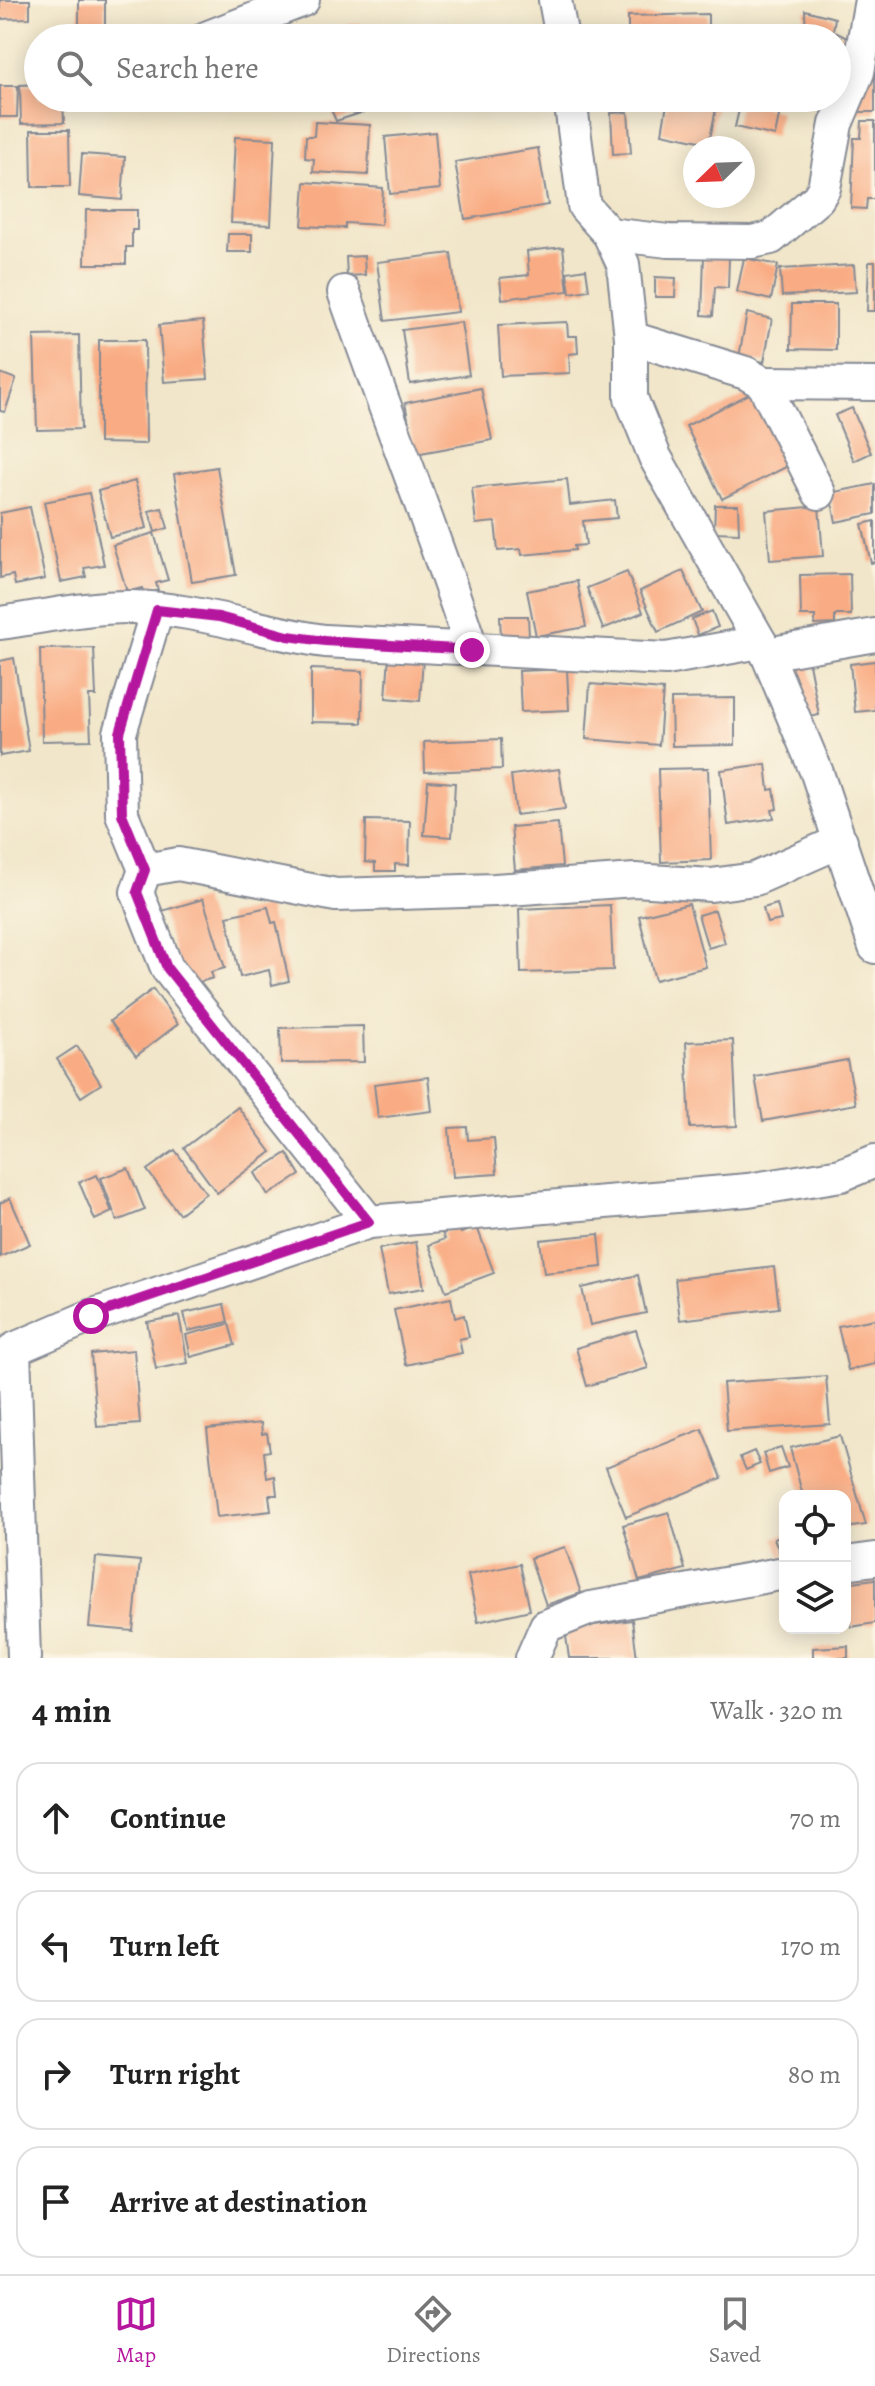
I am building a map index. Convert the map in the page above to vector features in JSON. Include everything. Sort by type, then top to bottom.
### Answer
[{"type":"street","points":[[242,24],[303,0]]},
{"type":"street","points":[[555,0],[559,24]]},
{"type":"street","points":[[851,89],[858,72],[871,0]]},
{"type":"street","points":[[572,112],[584,206],[609,234],[623,264],[631,338],[631,398],[655,457],[764,648],[841,841],[875,947]]},
{"type":"street","points":[[609,234],[668,241],[752,242],[771,238],[818,198],[824,188],[841,112]]},
{"type":"street","points":[[344,292],[390,424],[427,514],[472,650]]},
{"type":"street","points":[[631,338],[746,373],[763,383],[875,384]]},
{"type":"street","points":[[763,383],[819,493]]},
{"type":"street","points":[[0,623],[129,607],[219,617],[300,638],[666,659],[875,635]]},
{"type":"street","points":[[157,610],[120,733],[122,814],[145,870],[137,892],[167,968],[369,1222]]},
{"type":"street","points":[[145,870],[178,864],[336,895],[635,880],[711,885],[755,879],[841,841]]},
{"type":"street","points":[[24,1658],[14,1349],[91,1316],[369,1222],[748,1190],[841,1175],[875,1161]]},
{"type":"street","points":[[851,1562],[875,1559]]},
{"type":"street","points":[[532,1658],[546,1626],[591,1608],[779,1574]]},
{"type":"building","points":[[0,0],[30,0],[30,18],[0,19]]},
{"type":"building","points":[[79,0],[105,0],[105,24],[79,24]]},
{"type":"building","points":[[805,10],[835,18],[834,24],[806,24]]},
{"type":"building","points":[[708,14],[708,24],[628,24],[628,16]]},
{"type":"building","points":[[851,40],[861,45],[851,74]]},
{"type":"building","points":[[875,50],[875,112],[856,112]]},
{"type":"building","points":[[20,85],[24,85],[24,112],[64,112],[64,123],[21,124]]},
{"type":"building","points":[[0,86],[18,86],[17,117],[0,117]]},
{"type":"building","points":[[332,112],[364,112],[336,121]]},
{"type":"building","points":[[628,112],[631,153],[613,154],[611,113]]},
{"type":"building","points":[[666,112],[715,112],[710,136],[683,137],[662,133]]},
{"type":"building","points":[[738,112],[780,112],[775,136],[735,127]]},
{"type":"building","points":[[862,121],[875,121],[875,199],[867,199],[866,209],[851,208],[854,138],[861,138]]},
{"type":"building","points":[[315,122],[370,125],[368,175],[313,172],[314,159],[305,158],[306,136],[314,136]]},
{"type":"building","points":[[31,130],[69,130],[70,187],[32,187]]},
{"type":"building","points":[[435,132],[440,189],[390,194],[385,137]]},
{"type":"building","points":[[235,137],[275,139],[271,225],[231,223]]},
{"type":"building","points":[[538,148],[548,205],[465,219],[455,162]]},
{"type":"building","points":[[82,154],[125,157],[122,200],[79,196]]},
{"type":"building","points":[[305,182],[383,188],[381,225],[345,223],[345,228],[302,226]]},
{"type":"building","points":[[86,210],[137,210],[137,230],[132,230],[132,247],[126,247],[126,264],[85,264]]},
{"type":"building","points":[[228,234],[252,234],[252,252],[227,252]]},
{"type":"building","points":[[563,247],[568,291],[502,299],[500,278],[529,275],[527,251]]},
{"type":"building","points":[[451,253],[458,312],[385,321],[377,262]]},
{"type":"building","points":[[364,256],[365,275],[347,276],[346,257]]},
{"type":"building","points":[[704,257],[729,258],[728,288],[715,287],[713,316],[702,315]]},
{"type":"building","points":[[744,258],[778,265],[771,300],[737,292]]},
{"type":"building","points":[[869,262],[875,262],[875,311],[867,311]]},
{"type":"building","points":[[854,265],[856,292],[782,296],[780,269]]},
{"type":"building","points":[[586,269],[589,290],[570,293],[567,272]]},
{"type":"building","points":[[655,277],[676,278],[675,297],[655,297]]},
{"type":"building","points":[[792,304],[836,304],[836,350],[791,349]]},
{"type":"building","points":[[747,313],[772,319],[764,362],[739,357]]},
{"type":"building","points":[[203,321],[208,379],[164,382],[159,325]]},
{"type":"building","points":[[461,322],[469,375],[410,384],[402,330]]},
{"type":"building","points":[[567,322],[568,336],[577,336],[578,353],[569,354],[570,373],[501,376],[498,325]]},
{"type":"building","points":[[79,335],[81,429],[37,430],[34,336]]},
{"type":"building","points":[[99,340],[145,340],[146,444],[99,443]]},
{"type":"building","points":[[0,373],[16,379],[5,412],[0,411]]},
{"type":"building","points":[[481,388],[492,440],[415,454],[405,403]]},
{"type":"building","points":[[757,390],[794,463],[722,499],[686,426]]},
{"type":"building","points":[[852,408],[871,453],[854,461],[835,415]]},
{"type":"building","points":[[217,467],[236,575],[192,582],[174,474]]},
{"type":"building","points":[[567,479],[570,505],[615,500],[617,518],[583,521],[586,545],[574,546],[575,550],[522,555],[521,549],[498,551],[495,522],[476,524],[472,488]]},
{"type":"building","points":[[135,481],[147,528],[110,537],[98,491]]},
{"type":"building","points":[[875,484],[875,514],[836,522],[830,493]]},
{"type":"building","points":[[89,493],[104,565],[84,568],[86,577],[61,582],[44,502]]},
{"type":"building","points":[[715,505],[738,505],[739,533],[714,532]]},
{"type":"building","points":[[819,506],[823,556],[770,560],[766,511]]},
{"type":"building","points":[[30,507],[45,579],[15,585],[13,575],[0,578],[0,513]]},
{"type":"building","points":[[162,508],[168,528],[155,532],[149,511]]},
{"type":"building","points":[[875,521],[875,562],[871,563],[862,524]]},
{"type":"building","points":[[154,533],[168,580],[156,583],[158,590],[144,595],[142,588],[127,592],[113,545]]},
{"type":"building","points":[[683,571],[702,612],[658,632],[640,591]]},
{"type":"building","points":[[627,572],[643,612],[603,629],[587,588]]},
{"type":"building","points":[[850,574],[851,615],[835,615],[835,624],[815,625],[815,616],[801,616],[800,575]]},
{"type":"building","points":[[577,581],[586,627],[536,636],[527,591]]},
{"type":"building","points":[[712,611],[718,627],[698,635],[692,619]]},
{"type":"building","points":[[500,616],[528,616],[529,637],[501,638]]},
{"type":"building","points":[[94,648],[96,696],[89,696],[91,740],[42,741],[40,649]]},
{"type":"building","points":[[389,655],[423,658],[420,701],[386,698]]},
{"type":"building","points":[[14,658],[29,751],[0,756],[0,661]]},
{"type":"building","points":[[808,658],[819,715],[797,720],[786,663]]},
{"type":"building","points":[[875,661],[875,710],[855,712],[850,664]]},
{"type":"building","points":[[311,669],[363,671],[362,723],[311,722]]},
{"type":"building","points":[[567,669],[569,710],[521,712],[519,671]]},
{"type":"building","points":[[590,684],[663,690],[659,745],[586,739]]},
{"type":"building","points":[[735,698],[735,745],[672,746],[671,699]]},
{"type":"building","points":[[501,739],[502,769],[425,772],[424,742]]},
{"type":"building","points":[[766,764],[769,790],[774,789],[777,809],[772,810],[774,818],[728,825],[721,770]]},
{"type":"building","points":[[708,768],[711,860],[661,862],[658,769]]},
{"type":"building","points":[[559,769],[565,809],[516,815],[511,775]]},
{"type":"building","points":[[428,781],[455,783],[452,837],[424,835]]},
{"type":"building","points":[[366,820],[410,821],[409,865],[395,864],[395,871],[375,871],[375,863],[365,862]]},
{"type":"building","points":[[558,823],[562,866],[515,870],[511,827]]},
{"type":"building","points":[[203,899],[225,968],[211,972],[213,978],[196,983],[177,962],[162,911]]},
{"type":"building","points":[[689,904],[706,967],[655,980],[639,916]]},
{"type":"building","points":[[777,904],[781,920],[767,923],[763,908]]},
{"type":"building","points":[[610,905],[613,970],[521,973],[519,909]]},
{"type":"building","points":[[268,907],[272,923],[276,922],[289,981],[272,985],[269,970],[240,977],[227,916]]},
{"type":"building","points":[[715,910],[725,943],[708,948],[698,915]]},
{"type":"building","points":[[153,989],[178,1024],[136,1056],[110,1021]]},
{"type":"building","points":[[363,1026],[364,1062],[281,1063],[280,1028]]},
{"type":"building","points":[[733,1040],[737,1126],[690,1128],[686,1042]]},
{"type":"building","points":[[77,1046],[101,1084],[81,1097],[57,1059]]},
{"type":"building","points":[[847,1060],[856,1104],[763,1121],[755,1077]]},
{"type":"building","points":[[428,1077],[432,1111],[378,1118],[374,1084]]},
{"type":"building","points":[[238,1107],[271,1152],[217,1193],[184,1148]]},
{"type":"building","points":[[467,1127],[468,1140],[494,1138],[497,1174],[453,1177],[449,1128]]},
{"type":"building","points":[[175,1150],[206,1193],[179,1214],[147,1170]]},
{"type":"building","points":[[287,1153],[300,1175],[268,1195],[255,1173]]},
{"type":"building","points":[[128,1168],[145,1210],[117,1221],[101,1178]]},
{"type":"building","points":[[97,1175],[112,1212],[95,1220],[79,1182]]},
{"type":"building","points":[[10,1198],[30,1244],[0,1257],[0,1203]]},
{"type":"building","points":[[458,1227],[461,1233],[477,1227],[494,1273],[446,1291],[429,1245],[445,1239],[442,1233]]},
{"type":"building","points":[[599,1234],[602,1267],[544,1273],[540,1240]]},
{"type":"building","points":[[416,1242],[424,1288],[388,1294],[379,1249]]},
{"type":"building","points":[[774,1267],[779,1308],[680,1320],[675,1279]]},
{"type":"building","points":[[638,1275],[646,1313],[590,1325],[582,1288]]},
{"type":"building","points":[[451,1298],[455,1318],[464,1315],[469,1337],[459,1339],[462,1353],[406,1365],[394,1310]]},
{"type":"building","points":[[224,1304],[228,1322],[188,1331],[184,1313]]},
{"type":"building","points":[[179,1316],[188,1363],[156,1369],[147,1322]]},
{"type":"building","points":[[875,1319],[875,1364],[848,1370],[838,1326]]},
{"type":"building","points":[[229,1324],[235,1345],[191,1357],[186,1335]]},
{"type":"building","points":[[636,1330],[648,1368],[587,1386],[576,1348]]},
{"type":"building","points":[[134,1350],[140,1424],[97,1427],[91,1354]]},
{"type":"building","points":[[826,1376],[830,1424],[727,1431],[723,1383]]},
{"type":"building","points":[[261,1423],[262,1434],[267,1433],[270,1451],[264,1452],[267,1478],[275,1476],[277,1495],[269,1495],[271,1511],[217,1517],[207,1429]]},
{"type":"building","points":[[702,1429],[722,1478],[626,1517],[606,1467]]},
{"type":"building","points":[[840,1436],[866,1525],[851,1527],[851,1490],[801,1490],[790,1448]]},
{"type":"building","points":[[781,1447],[788,1467],[769,1473],[763,1453]]},
{"type":"building","points":[[754,1451],[760,1464],[746,1470],[740,1457]]},
{"type":"building","points":[[669,1512],[685,1569],[639,1581],[623,1525]]},
{"type":"building","points":[[565,1547],[581,1593],[546,1605],[530,1558]]},
{"type":"building","points":[[96,1557],[140,1561],[133,1631],[89,1627]]},
{"type":"building","points":[[520,1564],[530,1610],[478,1622],[468,1575]]},
{"type":"building","points":[[875,1579],[875,1623],[851,1627],[851,1582]]},
{"type":"building","points":[[632,1620],[637,1658],[569,1658],[565,1629]]},
{"type":"building","points":[[848,1646],[848,1658],[813,1658],[813,1648]]},
{"type":"route","points":[[91,1316],[369,1222],[167,968],[137,892],[145,870],[122,814],[120,733],[157,610],[219,617],[288,636],[325,641],[472,650]]}]
